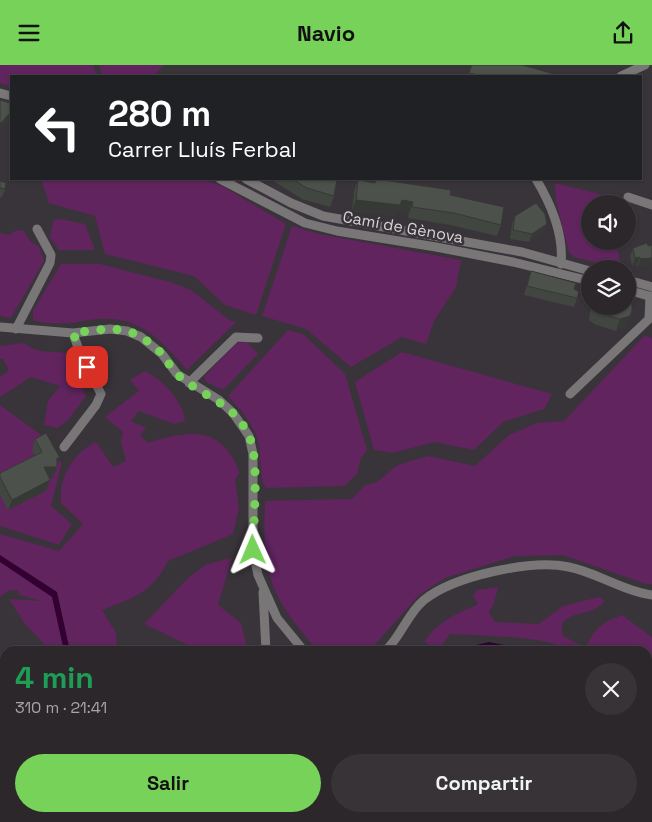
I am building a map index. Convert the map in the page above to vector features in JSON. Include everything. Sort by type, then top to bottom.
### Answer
[{"type":"street","points":[[623,75],[645,65]]},
{"type":"street","name":"Camí de Gènova","points":[[222,180],[305,223],[338,231],[504,260],[581,279]]},
{"type":"street","name":"Camí de Gènova","points":[[248,180],[291,203],[323,216],[522,252],[581,269]]},
{"type":"street","points":[[536,180],[556,221],[562,249],[561,264]]},
{"type":"street","points":[[636,200],[652,205]]},
{"type":"street","points":[[16,329],[50,263],[51,255],[37,229]]},
{"type":"street","points":[[636,285],[651,293]]},
{"type":"street","points":[[636,291],[651,293]]},
{"type":"street","points":[[570,393],[649,319],[651,293]]},
{"type":"street","points":[[0,327],[73,333],[110,329],[127,331],[142,337],[162,354],[177,374],[188,383],[219,400],[233,413],[249,436],[253,454],[253,550],[263,589],[278,620],[300,646]]},
{"type":"street","points":[[64,447],[96,405],[101,394],[80,353],[73,333]]},
{"type":"street","points":[[188,383],[236,337],[258,338]]},
{"type":"street","points":[[389,646],[420,605],[435,593],[456,583],[514,567],[547,564],[570,567],[652,595]]},
{"type":"street","points":[[263,589],[263,630],[265,646]]},
{"type":"street","points":[[263,630],[278,620]]},
{"type":"shaded area","points":[[0,65],[93,65],[97,75],[10,75],[10,87],[0,83]]},
{"type":"shaded area","points":[[99,65],[164,65],[154,75],[102,75]]},
{"type":"shaded area","points":[[41,180],[204,180],[222,186],[286,224],[256,315],[225,305],[194,276],[105,254],[95,216],[49,203]]},
{"type":"shaded area","points":[[555,183],[603,195],[581,195],[581,250],[617,250],[620,260],[586,260],[574,257],[569,252],[556,201]]},
{"type":"shaded area","points":[[59,219],[85,224],[95,250],[59,250],[50,237],[53,221]]},
{"type":"shaded area","points":[[292,226],[319,234],[461,260],[456,287],[434,321],[426,344],[402,337],[351,367],[306,329],[262,316]]},
{"type":"shaded area","points":[[17,230],[24,231],[30,241],[39,247],[44,261],[11,318],[0,316],[0,233],[9,235]]},
{"type":"shaded area","points":[[61,264],[100,264],[173,283],[191,290],[229,320],[236,322],[187,370],[167,347],[146,330],[134,324],[121,320],[107,319],[61,323],[33,320],[33,311]]},
{"type":"shaded area","points":[[288,330],[303,334],[345,374],[367,450],[361,458],[357,474],[344,486],[266,488],[257,438],[251,425],[228,396]]},
{"type":"shaded area","points":[[645,335],[652,339],[652,584],[646,584],[563,555],[515,556],[445,578],[419,595],[374,646],[313,646],[284,607],[272,582],[265,548],[265,501],[352,499],[365,485],[377,482],[398,465],[428,456],[475,466],[509,435],[537,423],[564,421]]},
{"type":"shaded area","points":[[247,342],[258,354],[223,390],[206,382],[204,377],[236,343]]},
{"type":"shaded area","points":[[24,343],[40,351],[66,353],[86,396],[68,420],[58,428],[44,425],[48,401],[60,386],[31,377],[0,397],[0,377],[9,370],[3,359],[0,359],[0,346]]},
{"type":"shaded area","points":[[402,352],[552,394],[544,409],[503,422],[474,450],[434,442],[393,453],[374,450],[355,382]]},
{"type":"shaded area","points":[[145,371],[152,375],[171,391],[183,413],[185,421],[174,424],[139,411],[131,421],[146,428],[140,435],[148,443],[178,435],[203,435],[214,439],[224,446],[232,457],[240,473],[235,479],[239,508],[233,534],[168,561],[162,572],[148,588],[133,597],[102,610],[116,633],[117,646],[46,646],[25,624],[9,599],[41,601],[20,595],[17,590],[8,591],[0,597],[0,534],[59,551],[83,524],[61,503],[62,484],[74,460],[80,453],[96,442],[113,467],[126,461],[121,442],[123,432],[105,417],[139,391],[130,380]]},
{"type":"shaded area","points":[[0,405],[52,443],[51,447],[55,460],[62,462],[51,506],[72,524],[59,545],[0,526]]},
{"type":"shaded area","points":[[0,555],[57,592],[69,646],[63,646],[52,597],[0,562]]},
{"type":"shaded area","points":[[232,558],[218,605],[241,623],[247,646],[190,646],[144,624],[188,578],[207,564]]},
{"type":"shaded area","points":[[498,587],[494,604],[489,612],[495,622],[539,624],[563,606],[599,597],[605,601],[594,609],[568,618],[562,623],[562,635],[581,646],[560,646],[531,639],[450,634],[441,646],[431,646],[424,642],[441,623],[478,604],[473,596],[477,590]]},
{"type":"shaded area","points":[[622,615],[652,637],[652,646],[586,646],[599,627]]},
{"type":"shaded area","points":[[489,642],[509,646],[472,646]]},
{"type":"building","points":[[472,65],[522,65],[557,75],[478,75],[469,73]]},
{"type":"building","points":[[0,100],[10,103],[10,113],[0,124]]},
{"type":"building","points":[[294,180],[337,180],[334,196],[307,188]]},
{"type":"building","points":[[358,180],[375,183],[376,180],[383,180],[451,190],[450,195],[504,207],[501,225],[454,213],[412,207],[413,202],[402,200],[400,205],[356,200]]},
{"type":"building","points":[[0,181],[6,183],[5,189],[0,188]]},
{"type":"building","points":[[536,203],[545,214],[547,224],[532,234],[513,230],[515,216]]},
{"type":"building","points":[[647,243],[648,246],[652,245],[652,258],[635,258],[633,250],[636,250],[636,247]]},
{"type":"building","points":[[531,271],[576,283],[574,289],[579,292],[577,298],[527,286]]},
{"type":"building","points":[[605,315],[630,315],[620,319]]},
{"type":"building","points":[[46,433],[60,458],[57,458],[57,467],[44,467],[50,480],[12,500],[0,477],[0,473],[42,452],[35,439]]},
{"type":"route","points":[[87,367],[73,333],[110,329],[127,331],[142,337],[162,354],[177,374],[188,383],[219,400],[233,413],[249,436],[253,454],[253,550]]}]
